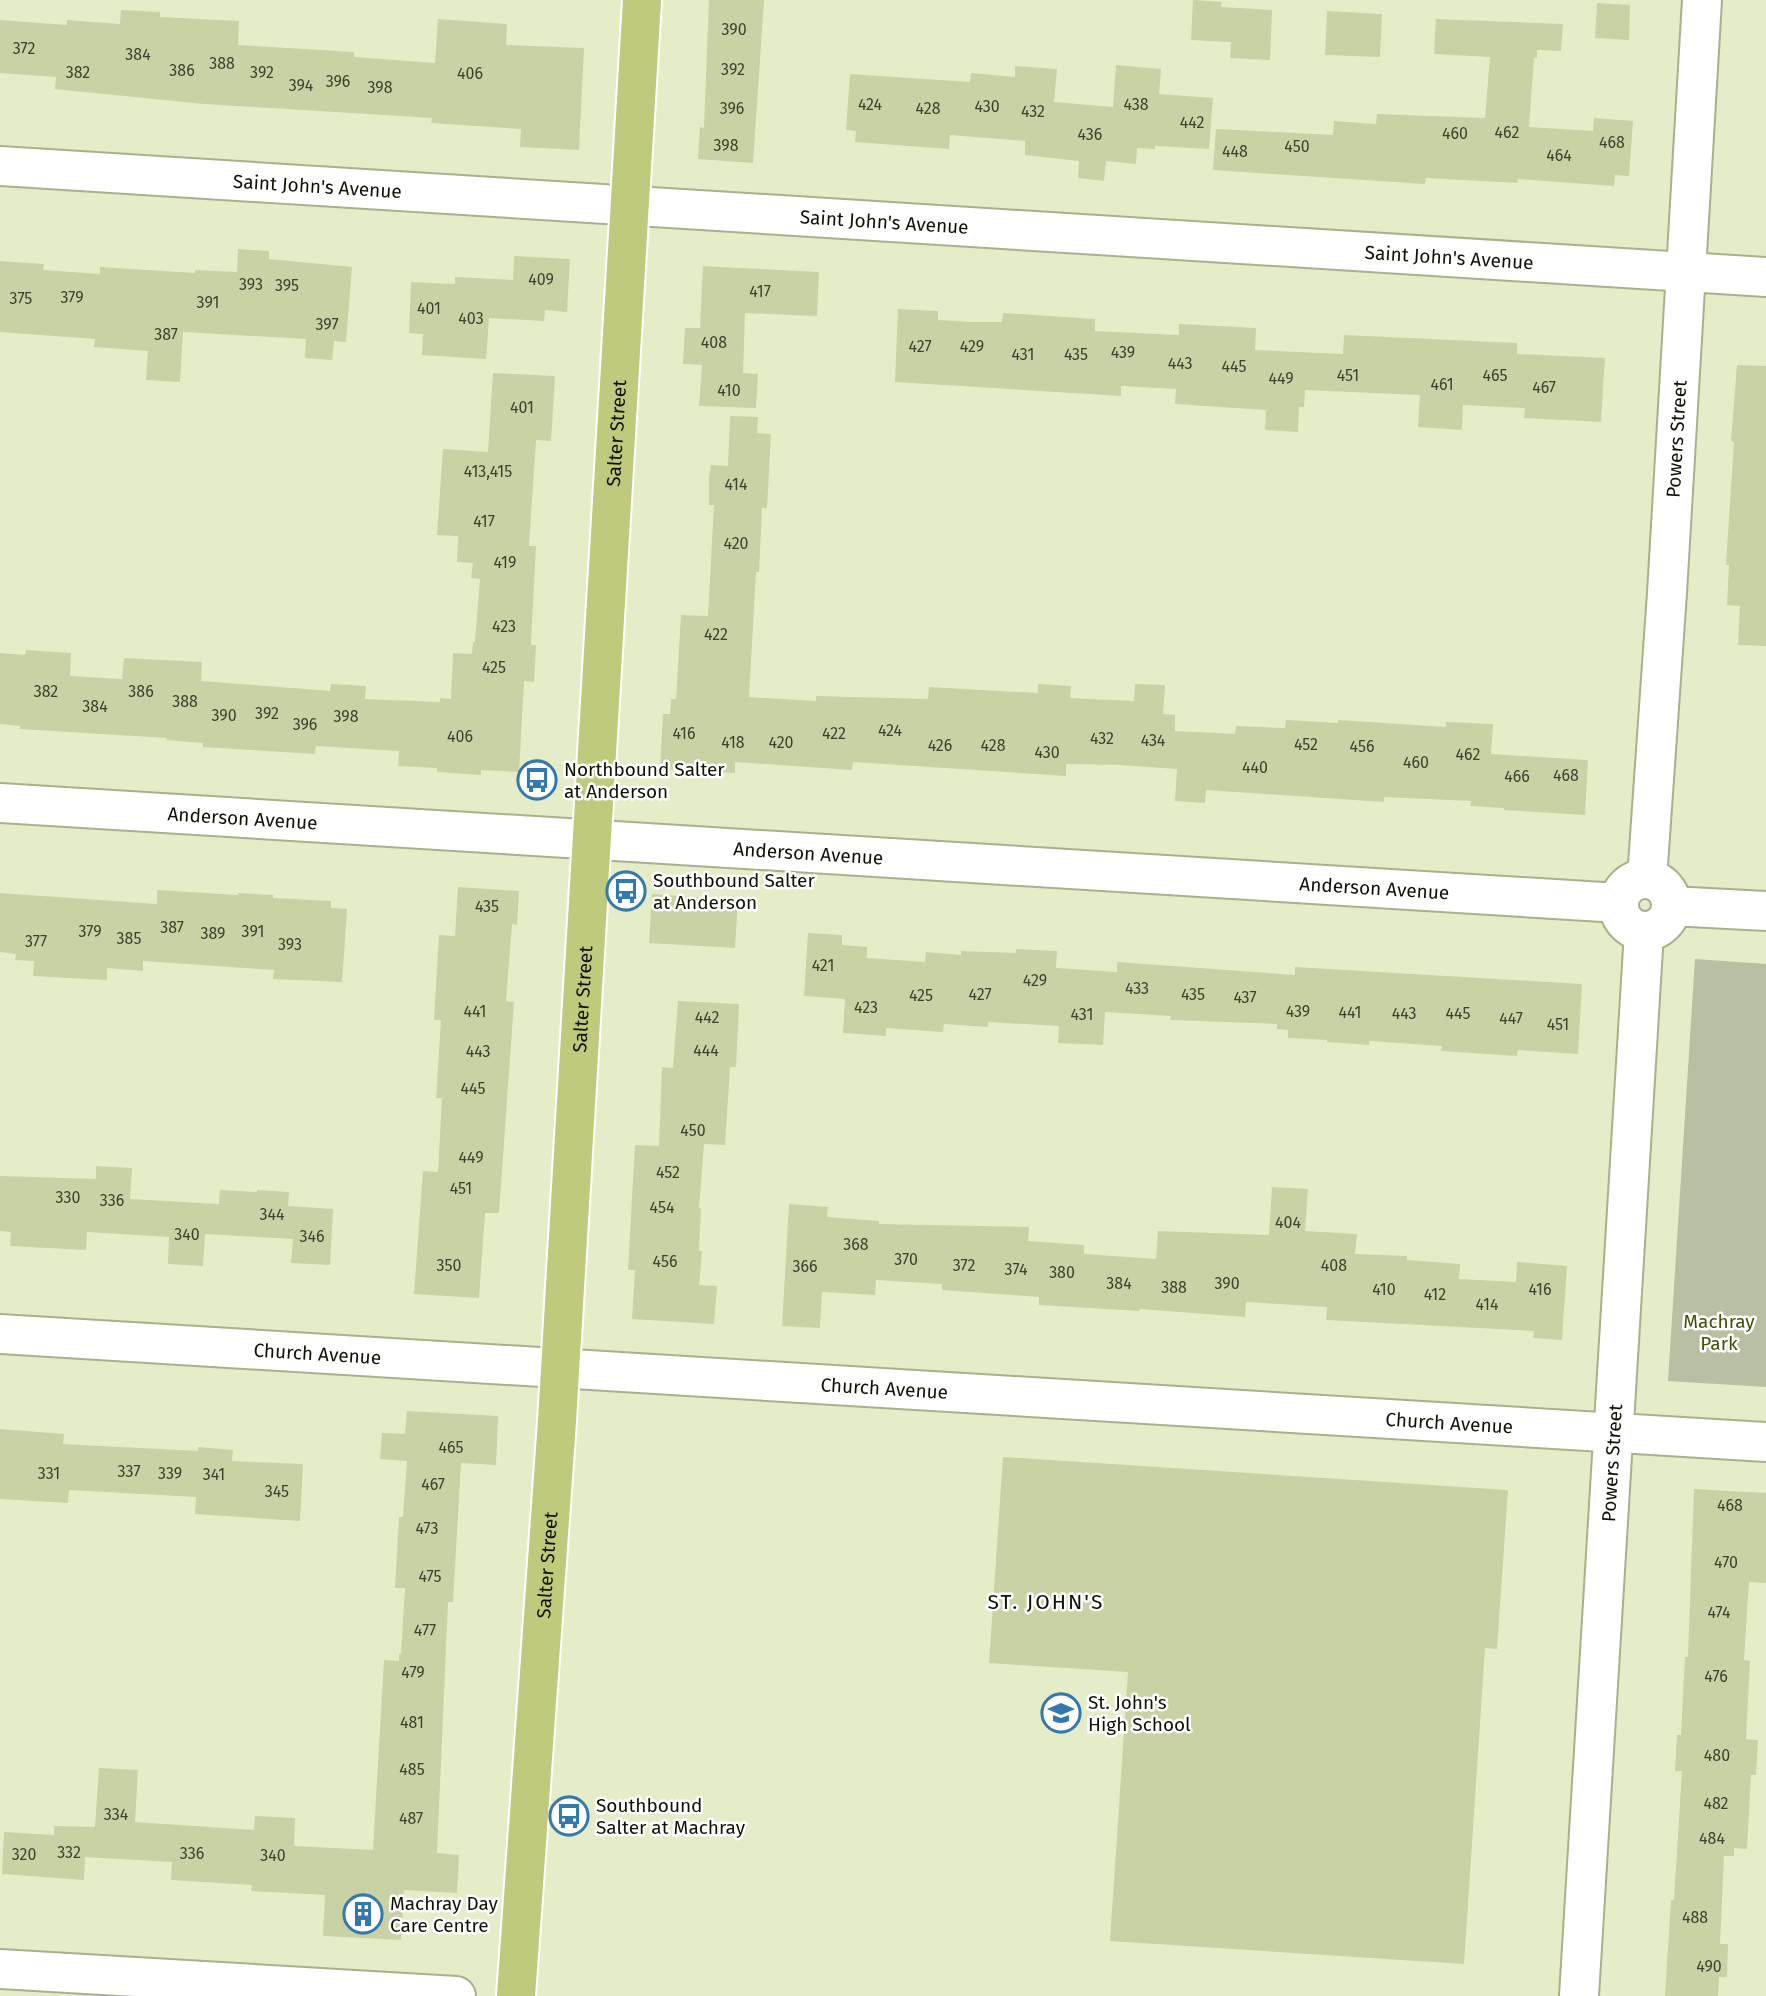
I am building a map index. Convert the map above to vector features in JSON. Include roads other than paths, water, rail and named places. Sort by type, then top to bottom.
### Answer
[{"type":"main road","name":"Salter Street","points":[[516,1996],[560,1368],[642,0]]},
{"type":"street","name":"Powers Street","points":[[1579,1996],[1702,0]]},
{"type":"street","name":"Saint John's Avenue","points":[[0,166],[1766,277]]},
{"type":"street","name":"Anderson Avenue","points":[[0,803],[1766,911]]},
{"type":"street","name":"Church Avenue","points":[[0,1334],[1766,1442]]},
{"type":"street","points":[[0,1969],[456,1996]]},
{"type":"place","name":"Northbound Salter at Anderson","points":[[537,780]]},
{"type":"place","name":"Southbound Salter at Anderson","points":[[626,891]]},
{"type":"place","name":"St. John's High School","points":[[1061,1713]]},
{"type":"place","name":"Southbound Salter at Machray","points":[[569,1816]]},
{"type":"place","name":"Machray Day Care Centre","points":[[363,1914]]},
{"type":"district","name":"ST. JOHN'S","points":[[1046,1602]]},
{"type":"park label","name":"Machray Park","points":[[1719,1332]]}]
